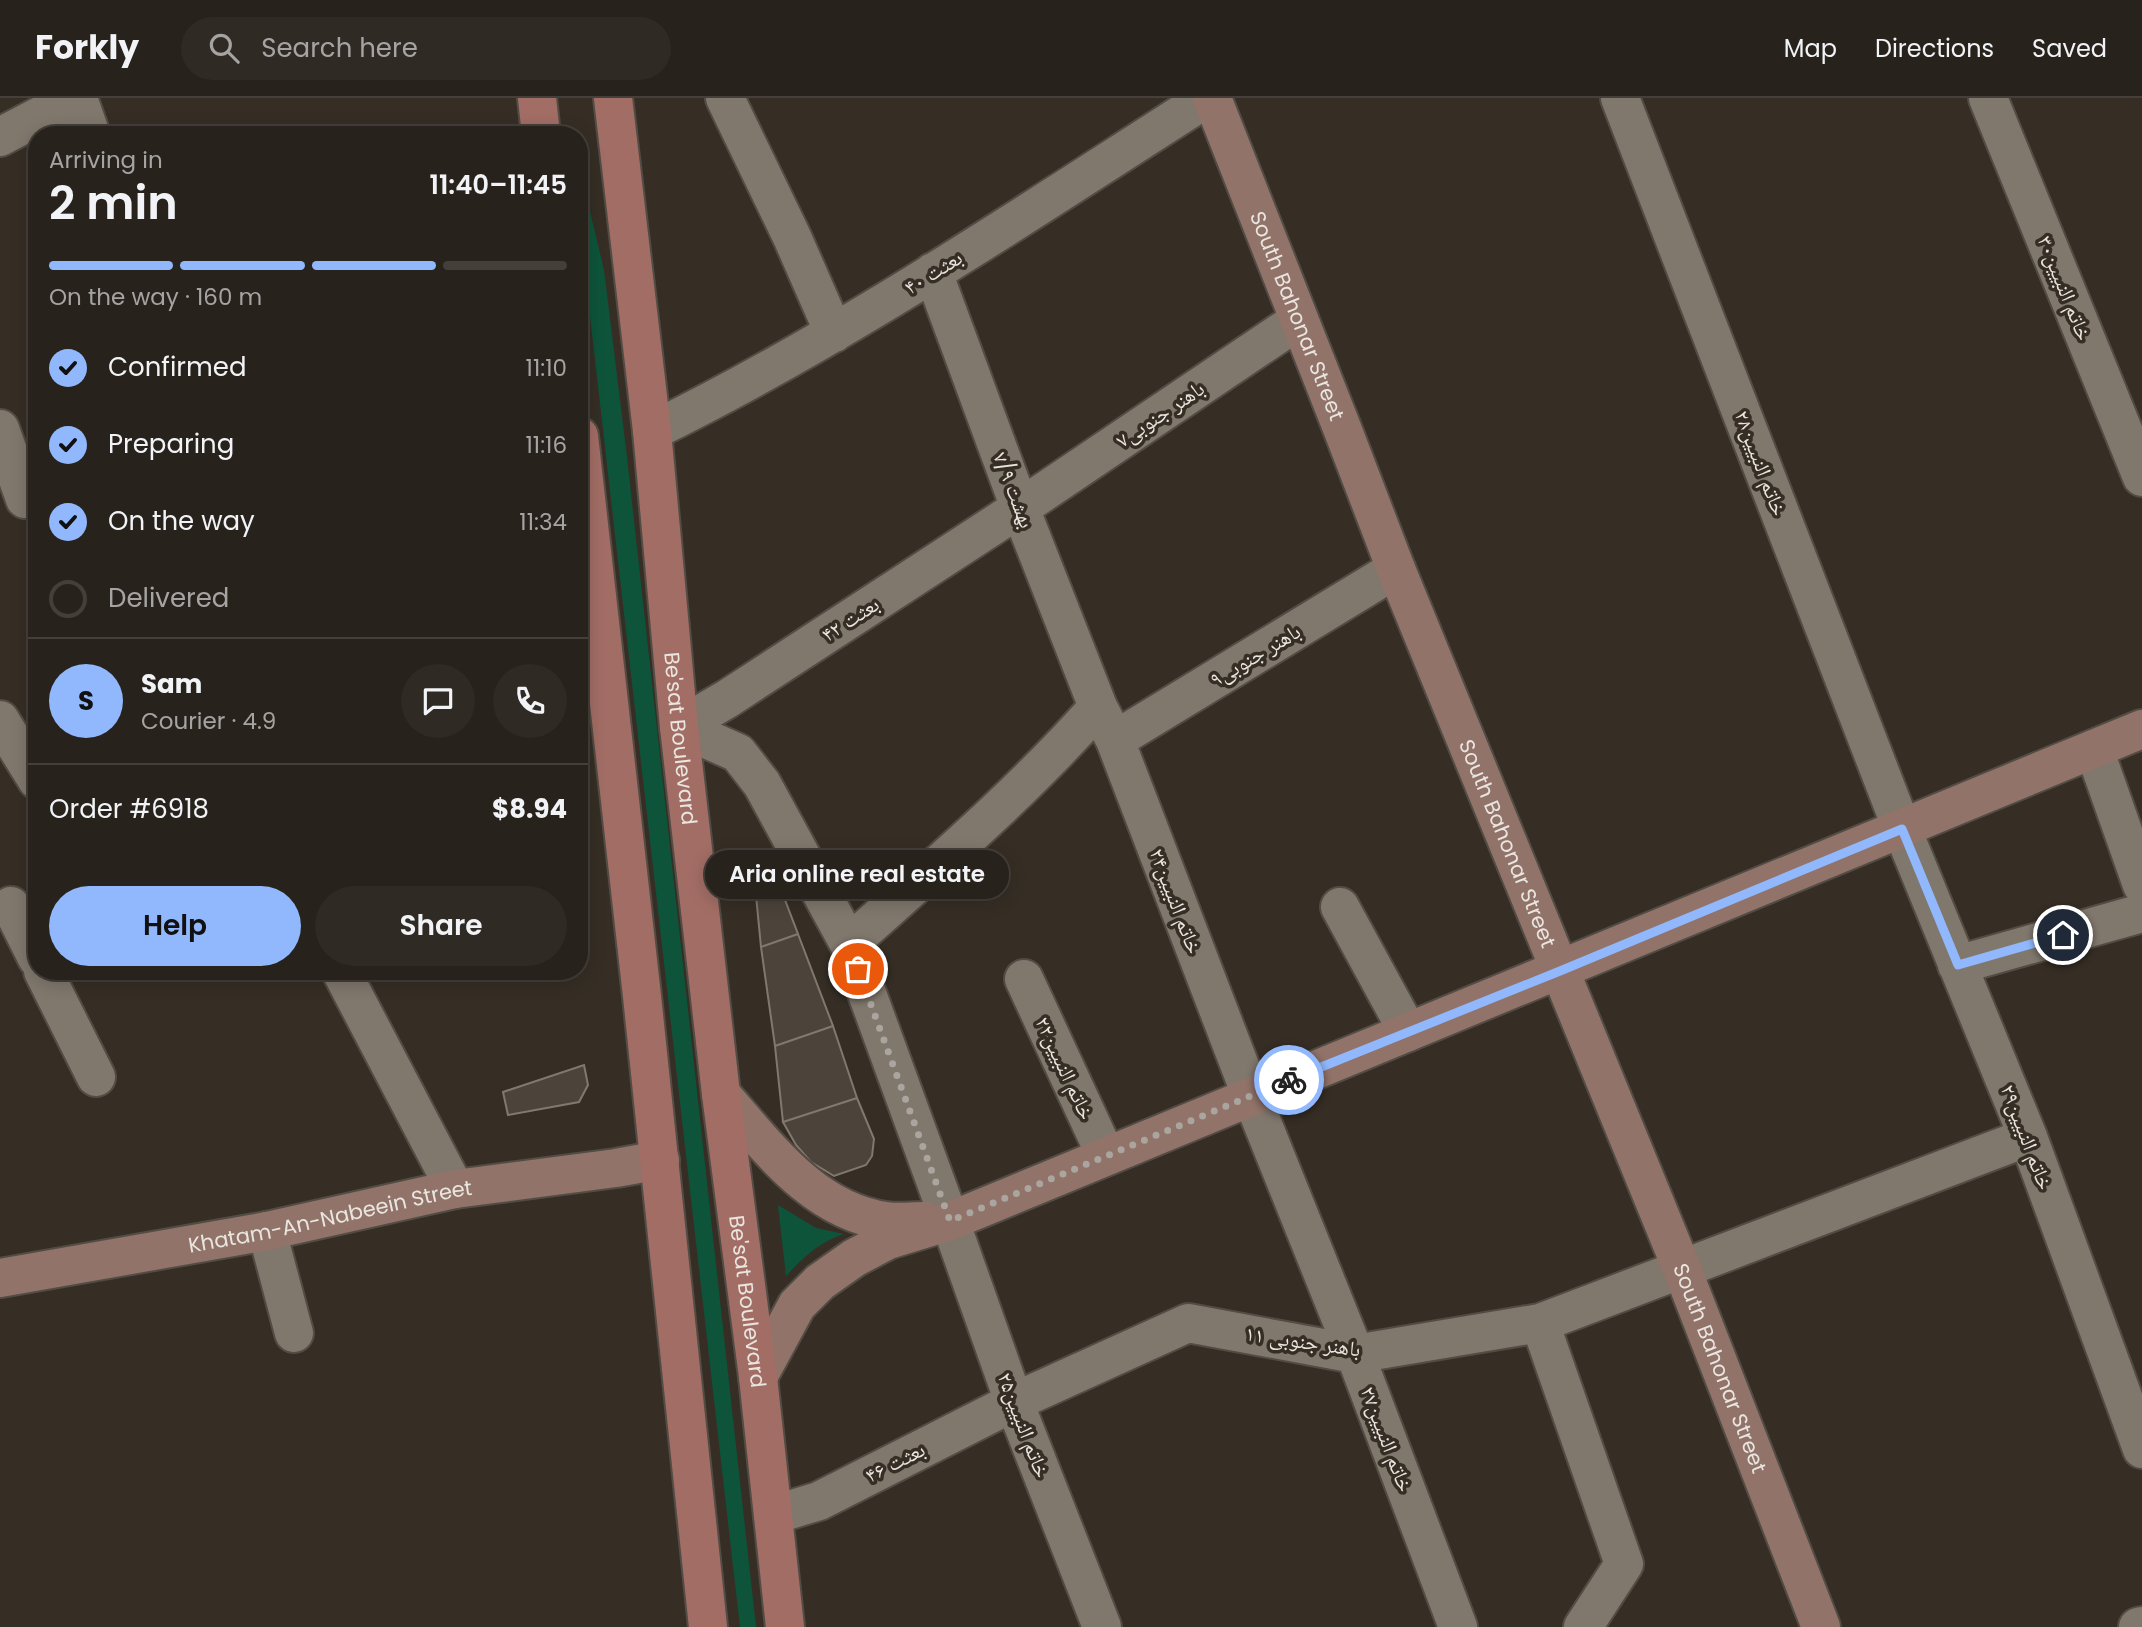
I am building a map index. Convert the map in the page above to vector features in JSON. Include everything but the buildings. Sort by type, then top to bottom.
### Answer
[{"type":"main road","points":[[537,98],[540,126]]},
{"type":"main road","name":"Be'sat Boulevard","points":[[613,98],[652,431],[679,727],[721,1094],[758,1377],[785,1627]]},
{"type":"main road","points":[[588,551],[660,1160],[708,1627]]},
{"type":"street","points":[[0,137],[76,98],[87,126]]},
{"type":"street","points":[[725,98],[834,332]]},
{"type":"street","name":"بعثت ۴۰","points":[[652,431],[834,332],[1209,98]]},
{"type":"street","name":"South Bahonar Street","points":[[1209,98],[1396,569],[1682,1269],[1821,1627]]},
{"type":"street","name":"خاتم النبیین۲۸","points":[[1620,98],[1902,829]]},
{"type":"street","name":"خاتم النبیین۳۰","points":[[1988,98],[2142,477]]},
{"type":"street","name":"بهشت ۷/۹","points":[[933,272],[1020,508],[1107,724]]},
{"type":"street","name":"باهنر جنوبی۷","points":[[1020,508],[1299,320]]},
{"type":"street","points":[[0,429],[25,499]]},
{"type":"street","name":"بعثت ۴۲","points":[[679,727],[727,699],[1020,508]]},
{"type":"street","name":"باهنر جنوبی۹","points":[[849,944],[985,822],[1065,745],[1396,569]]},
{"type":"street","points":[[0,720],[28,765]]},
{"type":"street","name":"خاتم النبیین۲۴","points":[[1107,724],[1251,1096]]},
{"type":"street","name":"خاتم النبیین۲۵","points":[[679,727],[738,753],[762,784],[849,944],[1014,1402],[1102,1627]]},
{"type":"street","points":[[758,1377],[797,1304],[820,1282],[854,1258],[888,1240],[950,1221],[2142,729]]},
{"type":"street","points":[[2094,749],[2142,886]]},
{"type":"street","name":"خاتم النبیین۲۹","points":[[1902,829],[2028,1137],[2142,1449]]},
{"type":"street","points":[[16,903],[28,934]]},
{"type":"street","points":[[1340,907],[1408,1032]]},
{"type":"street","points":[[1958,965],[2142,914]]},
{"type":"street","name":"خاتم النبیین۲۲","points":[[1024,979],[1106,1156]]},
{"type":"street","points":[[48,980],[96,1077]]},
{"type":"street","points":[[346,980],[455,1189]]},
{"type":"street","points":[[721,1094],[782,1163],[812,1189],[842,1209],[886,1222],[950,1221]]},
{"type":"street","name":"خاتم النبیین۲۷","points":[[1251,1096],[1355,1354],[1458,1627]]},
{"type":"street","name":"باهنر جنوبی ۱۱","points":[[1014,1402],[1188,1322],[1355,1354],[1540,1324],[2028,1137]]},
{"type":"street","name":"Khatam-An-Nabeein Street","points":[[0,1278],[267,1231],[455,1189],[660,1160]]},
{"type":"street","points":[[267,1231],[294,1333]]},
{"type":"street","points":[[1540,1324],[1625,1564],[1583,1627]]},
{"type":"street","name":"بعثت ۴۶","points":[[773,1515],[819,1501],[1014,1402]]},
{"type":"green space","points":[[588,203],[604,270],[627,457],[756,1627],[740,1627],[588,299]]},
{"type":"green space","points":[[778,1205],[816,1228],[844,1234],[812,1251],[786,1276]]},
{"type":"way so far","points":[[858,969],[950,1221],[1289,1080]]},
{"type":"place","name":"Aria online real estate","points":[[858,969]]},
{"type":"route","points":[[1289,1080],[1902,829],[1958,965],[2063,935]]}]
